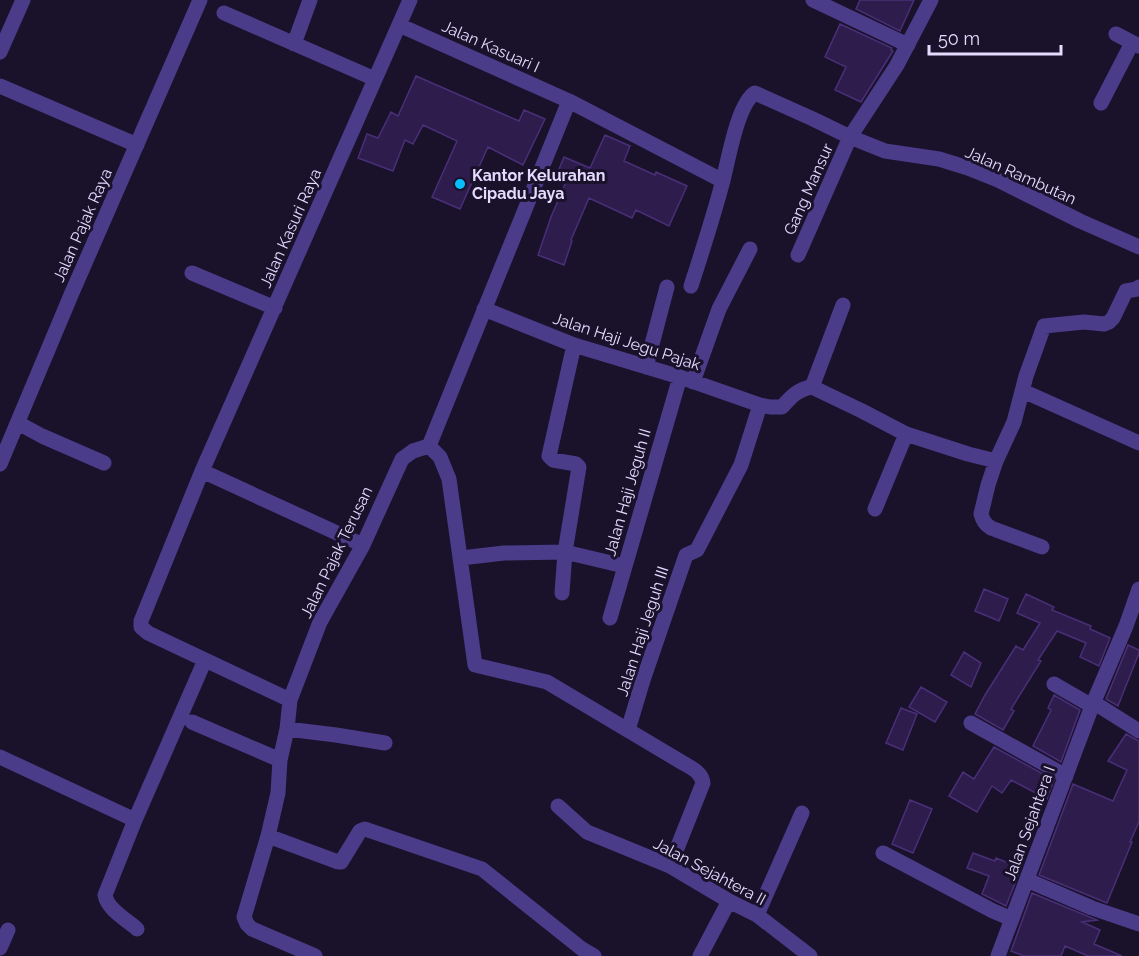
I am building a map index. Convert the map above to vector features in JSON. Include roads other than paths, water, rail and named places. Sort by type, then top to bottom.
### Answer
[{"type":"street","points":[[0,52],[23,0]]},
{"type":"street","name":"Jalan Pajak Raya","points":[[0,464],[133,143],[200,0]]},
{"type":"street","points":[[294,44],[310,0]]},
{"type":"street","name":"Jalan Kasuri Raya","points":[[205,660],[148,633],[141,627],[141,621],[202,471],[410,0]]},
{"type":"street","points":[[813,0],[908,45]]},
{"type":"street","name":"Gang Mansur","points":[[798,255],[850,137],[908,45],[931,0]]},
{"type":"street","points":[[224,13],[375,80]]},
{"type":"street","name":"Jalan Kasuari I","points":[[399,25],[569,101],[723,181]]},
{"type":"street","points":[[1101,103],[1135,44],[1116,34]]},
{"type":"street","points":[[0,86],[133,143]]},
{"type":"street","name":"Jalan Rambutan","points":[[723,181],[732,141],[745,105],[754,93],[885,151],[939,159],[968,168],[1139,247]]},
{"type":"street","points":[[569,101],[429,446],[440,458],[449,479],[474,664],[547,682],[683,763],[703,778],[704,783],[670,866]]},
{"type":"street","points":[[691,286],[723,181]]},
{"type":"street","points":[[687,380],[719,309],[750,249]]},
{"type":"street","points":[[192,273],[274,308]]},
{"type":"street","points":[[646,367],[667,287]]},
{"type":"street","points":[[1042,547],[991,528],[986,525],[981,514],[996,461],[1014,422],[1026,376],[1044,326],[1109,322],[1126,291],[1139,287]]},
{"type":"street","points":[[812,387],[843,305]]},
{"type":"street","name":"Jalan Haji Jegu Pajak","points":[[484,309],[574,345],[760,405]]},
{"type":"street","points":[[562,593],[565,552],[579,467],[576,464],[553,460],[549,456],[574,345]]},
{"type":"street","name":"Jalan Haji Jeguh II","points":[[610,618],[624,566],[687,380]]},
{"type":"street","points":[[760,405],[782,406],[802,388],[812,387],[906,434],[996,461]]},
{"type":"street","points":[[1023,391],[1139,443]]},
{"type":"street","name":"Jalan Haji Jeguh III","points":[[628,730],[686,555],[697,550],[741,465],[760,405]]},
{"type":"street","points":[[18,423],[104,463]]},
{"type":"street","points":[[875,508],[906,434]]},
{"type":"street","name":"Jalan Pajak Terusan","points":[[280,949],[247,924],[244,917],[278,793],[280,760],[287,729],[290,700],[320,622],[363,545],[394,473],[402,459],[413,451],[429,446]]},
{"type":"street","points":[[202,471],[363,545]]},
{"type":"street","points":[[460,558],[565,552],[624,566]]},
{"type":"street","name":"Jalan Sejahtera I","points":[[998,956],[1092,704],[1126,626],[1139,589]]},
{"type":"street","points":[[137,928],[110,906],[105,895],[205,660],[290,700]]},
{"type":"street","points":[[1054,684],[1139,731]]},
{"type":"street","points":[[192,722],[280,760]]},
{"type":"street","points":[[970,723],[1066,776]]},
{"type":"street","points":[[287,729],[385,742]]},
{"type":"street","points":[[0,757],[135,820]]},
{"type":"street","name":"Jalan Sejahtera II","points":[[558,806],[587,832],[670,866],[756,915],[810,956]]},
{"type":"street","points":[[756,915],[802,813]]},
{"type":"street","points":[[268,836],[341,862],[360,831],[365,829],[482,869],[573,942],[594,956]]},
{"type":"street","points":[[883,853],[1012,919]]},
{"type":"street","points":[[1027,880],[1092,908],[1139,924]]},
{"type":"street","points":[[700,956],[729,901]]},
{"type":"street","points":[[0,948],[8,930]]},
{"type":"street","points":[[280,949],[315,956]]},
{"type":"place","name":"Kantor Kelurahan Cipadu Jaya","points":[[460,184]]}]
